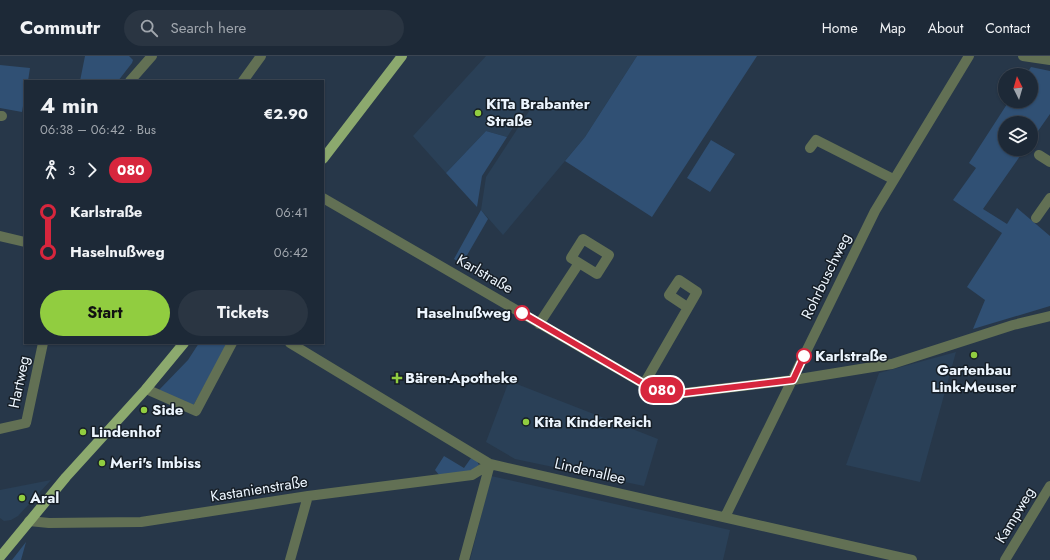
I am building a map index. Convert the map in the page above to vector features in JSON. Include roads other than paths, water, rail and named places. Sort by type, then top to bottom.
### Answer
[{"type":"main road","points":[[324,158],[402,56]]},
{"type":"main road","points":[[0,557],[102,436],[146,389],[183,344]]},
{"type":"street","points":[[243,80],[261,56]]},
{"type":"street","name":"Rohrbuschweg","points":[[725,517],[875,211],[968,56]]},
{"type":"street","points":[[1023,56],[1050,60]]},
{"type":"street","points":[[131,80],[147,58]]},
{"type":"street","points":[[810,148],[816,140],[893,179]]},
{"type":"street","points":[[1039,155],[1050,162]]},
{"type":"street","points":[[1036,218],[1050,198]]},
{"type":"street","name":"Karlstraße","points":[[324,199],[644,384],[676,394],[793,380],[892,364],[1050,316]]},
{"type":"street","points":[[0,236],[24,242]]},
{"type":"street","points":[[539,324],[578,263]]},
{"type":"street","points":[[644,384],[697,292],[679,280],[669,295],[687,307]]},
{"type":"street","name":"Hartweg","points":[[0,429],[26,423],[42,344]]},
{"type":"street","points":[[146,389],[196,411],[231,344]]},
{"type":"street","name":"Lindenallee","points":[[292,344],[490,464],[912,560]]},
{"type":"street","points":[[464,560],[490,464]]},
{"type":"street","name":"Kastanienstraße","points":[[29,521],[49,523],[141,522],[308,496],[472,475],[490,464]]},
{"type":"street","name":"Kampweg","points":[[1005,560],[1050,486]]},
{"type":"street","points":[[290,560],[308,496]]},
{"type":"place","name":"KiTa Brabanter Straße","points":[[478,113]]},
{"type":"place","name":"Haselnußweg","points":[[522,313]]},
{"type":"place","name":"Gartenbau Link-Meuser","points":[[974,355]]},
{"type":"place","name":"Karlstraße","points":[[804,356]]},
{"type":"place","name":"Bären-Apotheke","points":[[397,378]]},
{"type":"place","name":"Side","points":[[144,410]]},
{"type":"place","name":"Kita KinderReich","points":[[526,422]]},
{"type":"place","name":"Lindenhof","points":[[83,432]]},
{"type":"place","name":"Meri's Imbiss","points":[[102,463]]},
{"type":"place","name":"Aral","points":[[22,498]]}]
